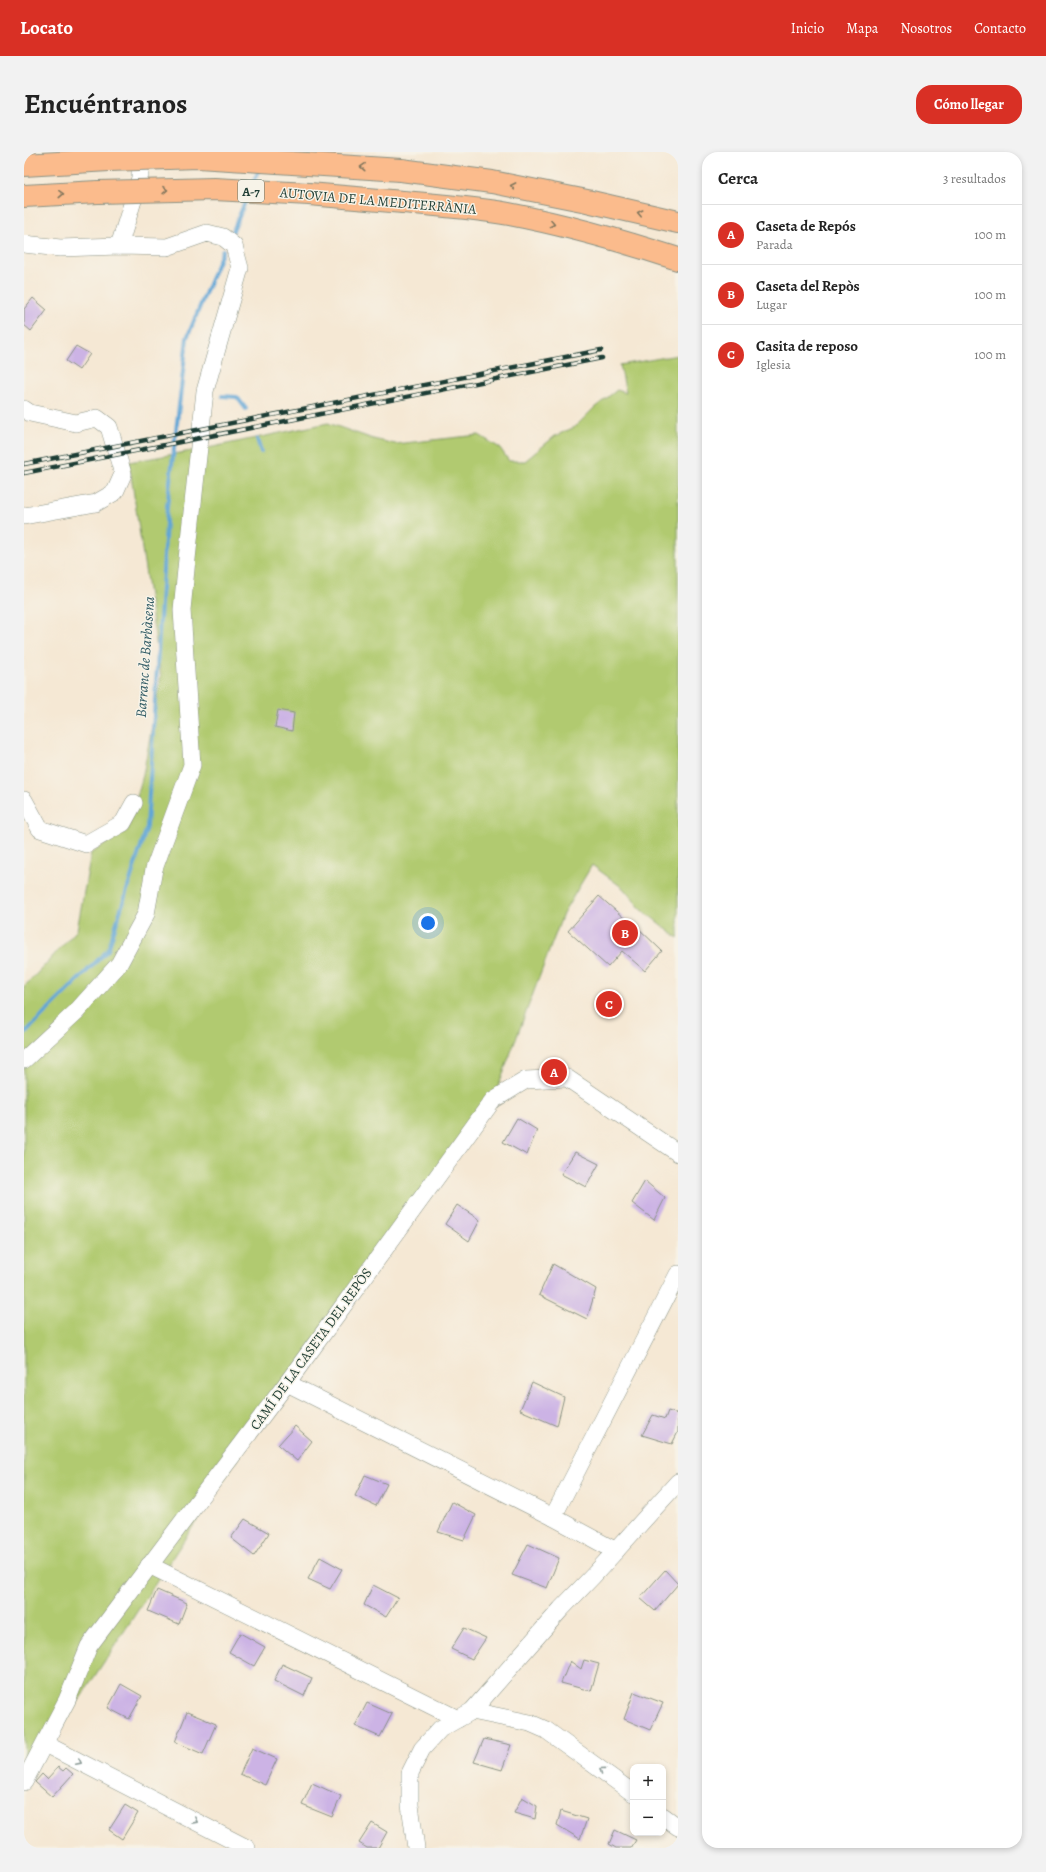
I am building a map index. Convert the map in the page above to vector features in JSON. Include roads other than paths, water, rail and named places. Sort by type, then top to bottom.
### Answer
[{"type":"highway","name":"AUTOVIA DE LA MEDITERRÀNIA","points":[[24,165],[198,157],[402,170],[492,182],[587,201],[678,222]]},
{"type":"highway","name":"AUTOVIA DE LA MEDITERRÀNIA","points":[[24,196],[98,192],[214,189],[309,194],[448,206],[509,214],[589,232],[678,259]]},
{"type":"street","points":[[119,246],[140,178],[140,152]]},
{"type":"street","points":[[24,244],[60,248],[119,246],[167,247],[207,233],[223,237],[234,246],[240,268],[205,391],[182,610],[192,766],[154,869],[146,914],[119,964],[76,1012],[24,1060]]},
{"type":"street","points":[[24,408],[30,413],[76,423],[97,418],[109,427],[123,474],[115,492],[96,503],[24,516]]},
{"type":"street","points":[[24,800],[40,829],[86,844],[123,824],[134,803]]},
{"type":"street","name":"CAMÍ DE LA CASETA DEL REPÒS","points":[[24,1782],[67,1700],[89,1646],[287,1383],[493,1100],[526,1080],[567,1078],[678,1153]]},
{"type":"street","points":[[553,1517],[678,1274]]},
{"type":"street","points":[[287,1383],[553,1517],[616,1551]]},
{"type":"street","points":[[416,1848],[410,1805],[410,1773],[422,1749],[440,1729],[465,1715],[678,1482]]},
{"type":"street","points":[[149,1565],[465,1715],[530,1723],[546,1730],[630,1792]]},
{"type":"street","points":[[45,1744],[247,1848]]},
{"type":"street","points":[[666,1818],[678,1826]]},
{"type":"waterway","name":"Barranc de Barbàsena","points":[[252,185],[260,167]]},
{"type":"waterway","name":"Barranc de Barbàsena","points":[[233,231],[247,197]]},
{"type":"waterway","name":"Barranc de Barbàsena","points":[[24,1034],[108,950],[147,827],[167,507],[187,338],[223,250]]},
{"type":"waterway","points":[[222,396],[237,397],[246,409]]},
{"type":"waterway","points":[[257,439],[261,452]]},
{"type":"railway","points":[[24,464],[601,350]]},
{"type":"railway","points":[[24,473],[602,358]]},
{"type":"place","name":"Caseta del Repòs","points":[[625,933]]},
{"type":"place","name":"Casita de reposo","points":[[609,1004]]},
{"type":"place","name":"Caseta de Repós","points":[[554,1072]]}]
